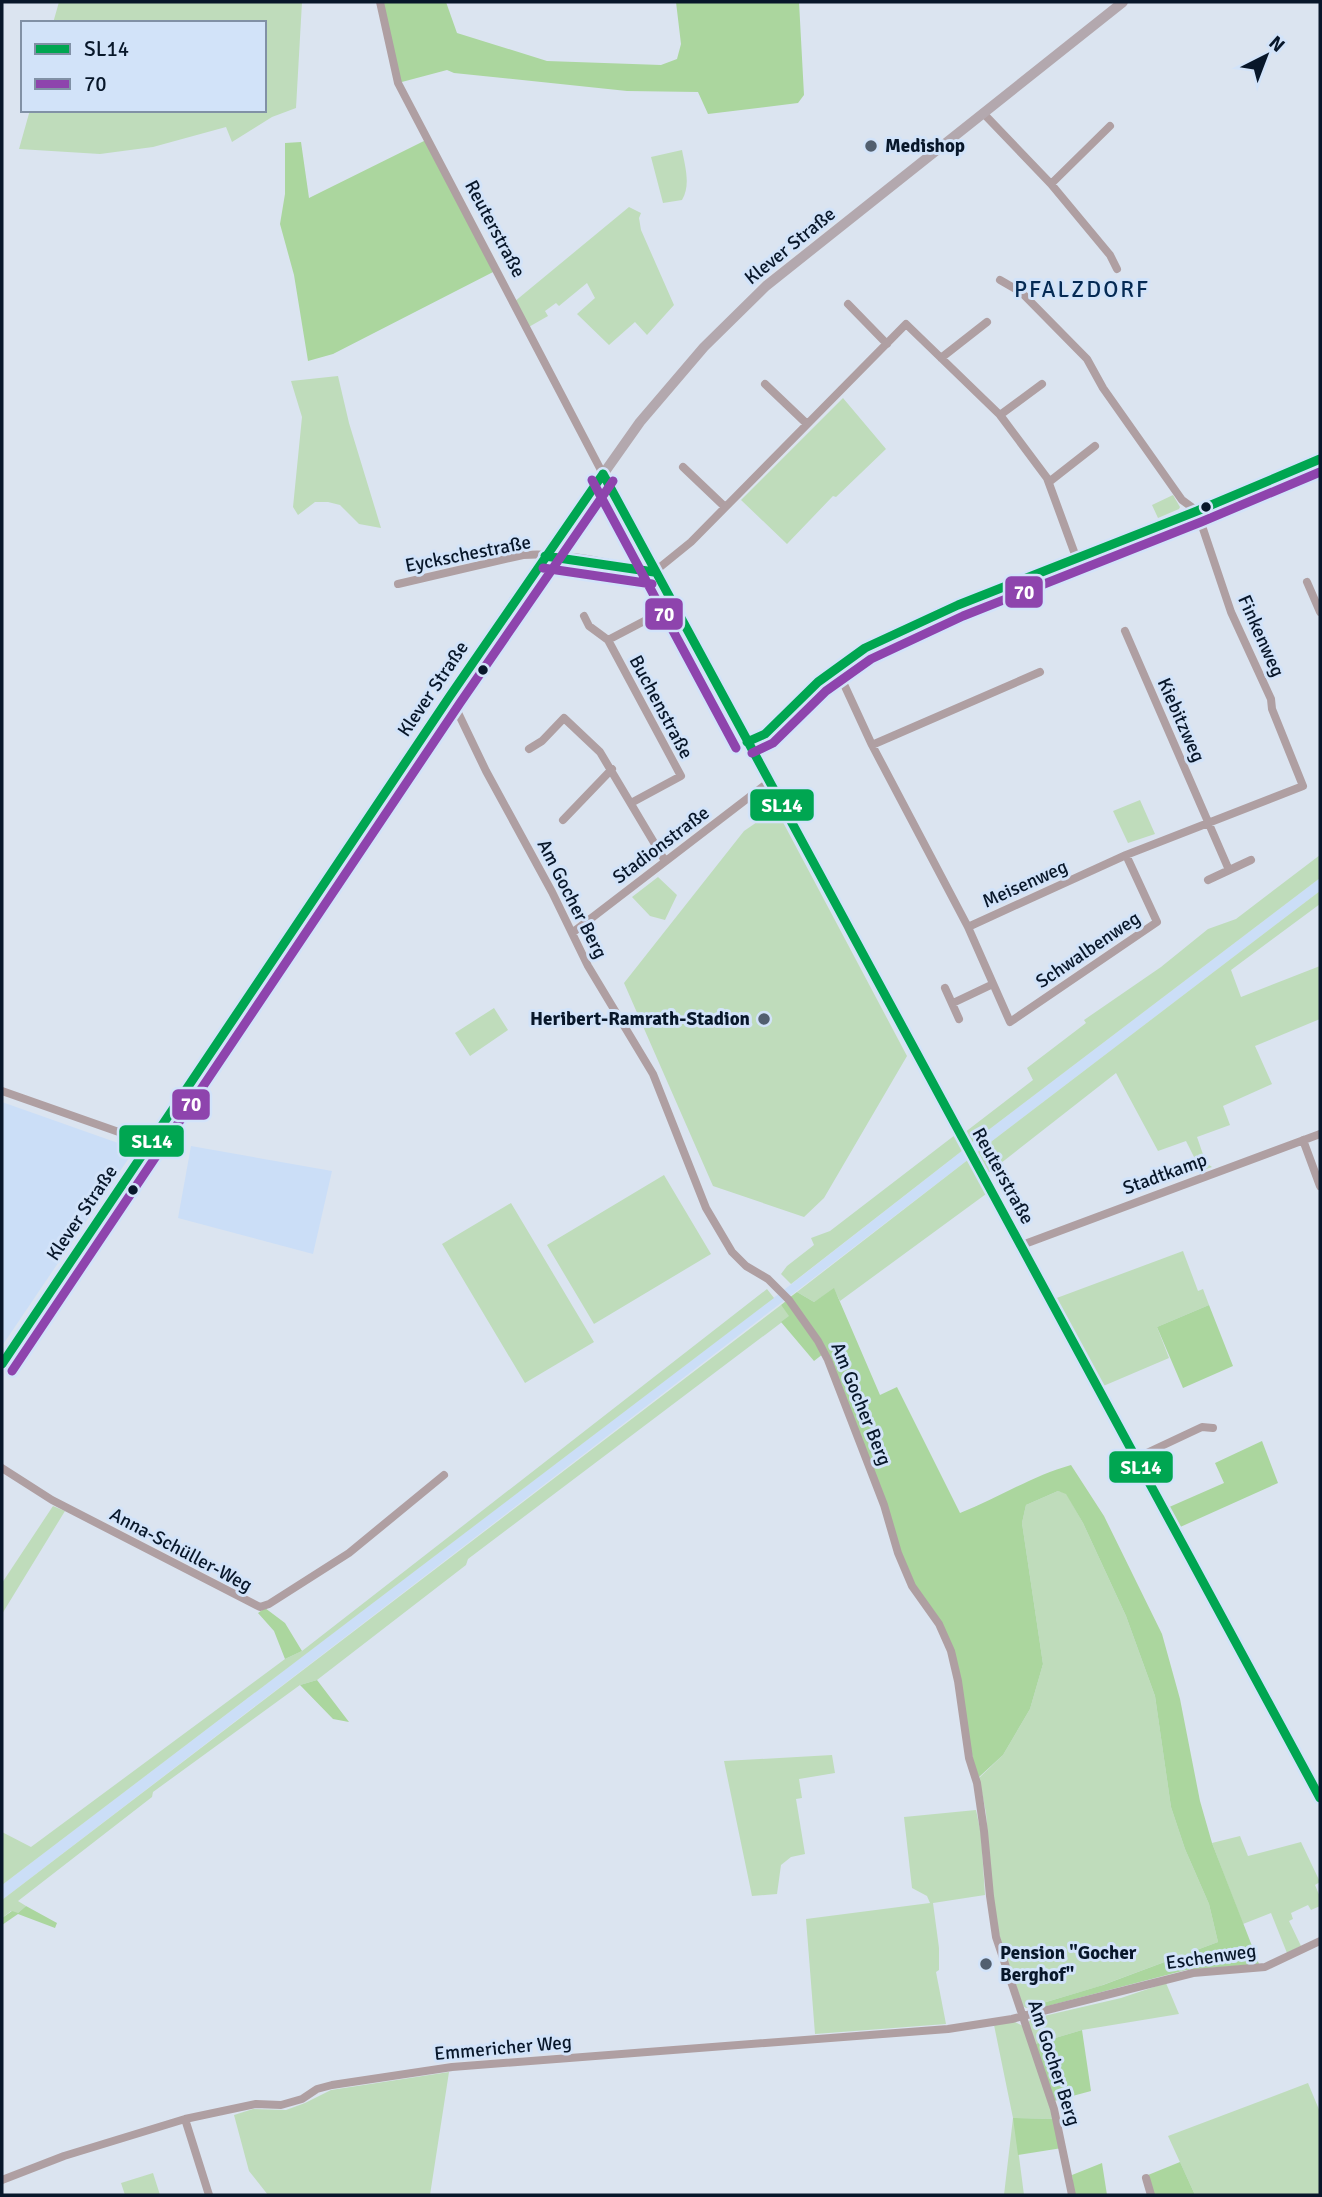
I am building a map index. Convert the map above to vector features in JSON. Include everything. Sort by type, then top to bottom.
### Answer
[{"type":"street","name":"Reuterstraße","points":[[380,2],[398,83],[654,572],[1022,1245],[1320,1798]]},
{"type":"street","name":"Klever Straße","points":[[2,1364],[601,469],[704,347],[766,286],[1123,2]]},
{"type":"street","points":[[983,113],[1051,184],[1110,255],[1117,269]]},
{"type":"street","points":[[1051,184],[1110,126]]},
{"type":"street","points":[[1000,280],[1021,292],[1087,359],[1103,388],[1182,500],[1197,511]]},
{"type":"street","points":[[848,304],[887,344]]},
{"type":"street","points":[[941,358],[987,322]]},
{"type":"street","points":[[545,555],[654,572],[691,542],[906,324],[1000,415],[1049,482],[1076,557]]},
{"type":"street","points":[[765,383],[807,424]]},
{"type":"street","points":[[1000,415],[1042,384]]},
{"type":"street","points":[[1049,482],[1095,446]]},
{"type":"street","points":[[747,742],[765,734],[836,667],[865,648],[947,610],[1320,459]]},
{"type":"street","points":[[683,467],[725,508]]},
{"type":"street","name":"Finkenweg","points":[[1197,511],[1231,612],[1271,699],[1272,709],[1298,773]]},
{"type":"street","name":"Eyckschestraße","points":[[398,584],[523,555],[545,555]]},
{"type":"street","points":[[1307,582],[1320,612]]},
{"type":"street","name":"Buchenstraße","points":[[608,640],[673,606]]},
{"type":"street","name":"Buchenstraße","points":[[584,616],[589,626],[608,640],[681,776],[631,803]]},
{"type":"street","name":"Kiebitzweg","points":[[1125,631],[1209,821]]},
{"type":"street","name":"Meisenweg","points":[[836,667],[872,745],[968,928],[1126,855],[1303,786],[1298,773]]},
{"type":"street","points":[[872,745],[1040,672]]},
{"type":"street","name":"Am Gocher Berg","points":[[450,696],[588,966],[653,1074],[706,1208],[732,1252],[746,1266],[768,1279],[789,1300],[828,1360],[884,1504],[907,1575],[939,1624],[951,1651],[969,1758],[977,1783],[996,1937],[1054,2109],[1072,2195]]},
{"type":"street","points":[[529,749],[542,741],[564,718],[600,751],[665,861]]},
{"type":"street","points":[[563,820],[612,769]]},
{"type":"street","name":"Stadionstraße","points":[[572,933],[769,782]]},
{"type":"street","points":[[1209,821],[1229,870]]},
{"type":"street","name":"Schwalbenweg","points":[[968,928],[1010,1022],[1157,922],[1126,855]]},
{"type":"street","points":[[1208,880],[1251,860]]},
{"type":"street","points":[[953,1003],[993,984]]},
{"type":"street","points":[[945,988],[959,1019]]},
{"type":"street","points":[[2,1091],[150,1143]]},
{"type":"street","name":"Stadtkamp","points":[[1022,1245],[1320,1134]]},
{"type":"street","points":[[1303,1140],[1320,1186]]},
{"type":"street","points":[[1136,1458],[1202,1427],[1213,1428]]},
{"type":"street","name":"Anna-Schüller-Weg","points":[[2,1468],[52,1500],[260,1608],[349,1553],[444,1475]]},
{"type":"street","name":"Eschenweg","points":[[1022,2016],[1193,1973],[1265,1967],[1320,1941]]},
{"type":"street","name":"Emmericher Weg","points":[[2,2180],[94,2146],[185,2119],[256,2104],[281,2105],[302,2099],[317,2089],[331,2085],[452,2067],[948,2029],[1022,2016]]},
{"type":"street","points":[[185,2119],[209,2195]]},
{"type":"street","points":[[1146,2178],[1151,2195]]},
{"type":"shaded area","points":[[1320,878],[1320,891],[975,1154],[970,1144]]},
{"type":"shaded area","points":[[2,1102],[135,1149],[2,1346]]},
{"type":"shaded area","points":[[191,1146],[332,1171],[313,1254],[178,1218]]},
{"type":"shaded area","points":[[963,1150],[969,1159],[2,1900],[2,1885],[780,1293]]},
{"type":"green space","points":[[59,2],[302,2],[296,108],[272,117],[232,142],[226,127],[153,147],[100,154],[19,149],[29,112],[266,112],[266,21],[54,21]]},
{"type":"green space","points":[[380,2],[446,2],[457,33],[547,61],[661,65],[677,59],[681,44],[676,2],[799,2],[804,95],[798,103],[708,114],[698,92],[627,91],[454,73],[447,70],[398,83]]},
{"type":"green space","points":[[428,139],[497,270],[333,354],[308,361],[294,275],[280,224],[285,194],[285,143],[301,142],[309,198]]},
{"type":"green space","points":[[682,150],[686,175],[685,194],[682,200],[663,203],[651,157]]},
{"type":"green space","points":[[629,207],[641,213],[641,230],[674,305],[647,335],[635,322],[609,345],[577,314],[595,298],[587,283],[559,306],[556,303],[545,311],[548,316],[527,328],[514,302]]},
{"type":"green space","points":[[338,376],[349,423],[381,528],[359,524],[340,505],[328,502],[315,502],[298,515],[293,507],[302,417],[291,381]]},
{"type":"green space","points":[[843,398],[886,449],[836,497],[833,496],[787,544],[741,500]]},
{"type":"green space","points":[[1173,495],[1179,509],[1158,518],[1152,505]]},
{"type":"green space","points":[[1140,800],[1155,834],[1128,843],[1113,811]]},
{"type":"green space","name":"Heribert-Ramrath-Stadion","points":[[776,809],[907,1056],[824,1198],[804,1217],[713,1186],[624,983],[744,831]]},
{"type":"green space","points":[[1320,855],[1320,878],[970,1144],[964,1133],[1033,1080],[1027,1068],[1086,1023],[1084,1020],[1161,967],[1208,929],[1236,919]]},
{"type":"green space","points":[[658,877],[677,895],[665,920],[650,916],[632,897]]},
{"type":"green space","points":[[1320,891],[1320,904],[1231,970],[1241,997],[1320,966],[1320,1019],[1255,1046],[1272,1084],[1223,1106],[1230,1125],[1197,1137],[1206,1163],[1212,1167],[1201,1171],[1186,1141],[1158,1151],[1116,1073],[987,1174],[975,1154]]},
{"type":"green space","points":[[494,1008],[508,1030],[470,1056],[455,1033]]},
{"type":"green space","points":[[955,1135],[963,1150],[791,1284],[781,1274],[814,1245],[811,1238],[830,1231]]},
{"type":"green space","points":[[969,1159],[986,1194],[840,1301],[834,1289],[814,1302],[797,1292]]},
{"type":"green space","points":[[664,1175],[711,1254],[594,1324],[547,1245]]},
{"type":"green space","points":[[511,1203],[594,1342],[525,1383],[442,1244]]},
{"type":"green space","points":[[1183,1251],[1198,1291],[1203,1289],[1209,1305],[1157,1327],[1169,1358],[1101,1387],[1054,1299]]},
{"type":"green space","points":[[834,1288],[880,1395],[897,1387],[960,1513],[1071,1465],[1104,1516],[1162,1634],[1180,1699],[1200,1801],[1212,1843],[1259,1964],[1186,1970],[1036,2009],[1033,2006],[1103,1985],[1218,1942],[1209,1904],[1185,1849],[1171,1807],[1155,1696],[1126,1616],[1083,1523],[1066,1494],[1058,1491],[1026,1505],[1022,1523],[1043,1664],[1030,1709],[1003,1755],[979,1777],[974,1765],[953,1650],[913,1585],[827,1352],[789,1298],[797,1292],[814,1302]]},
{"type":"green space","points":[[767,1289],[774,1298],[2,1885],[2,1832],[31,1847],[285,1659],[302,1651]]},
{"type":"green space","points":[[786,1301],[823,1354],[814,1361],[781,1322],[789,1316],[781,1305]]},
{"type":"green space","points":[[781,1305],[790,1316],[468,1559],[466,1565],[317,1680],[300,1685],[153,1792],[152,1797],[18,1901],[26,1906],[17,1914],[11,1911],[2,1918],[2,1900]]},
{"type":"green space","points":[[1209,1305],[1233,1366],[1183,1388],[1157,1327]]},
{"type":"green space","points":[[1262,1441],[1278,1483],[1178,1528],[1167,1508],[1224,1483],[1215,1463]]},
{"type":"green space","points":[[1058,1491],[1066,1493],[1083,1523],[1126,1616],[1155,1696],[1171,1807],[1185,1849],[1209,1904],[1218,1942],[1100,1986],[1026,2008],[1023,2006],[999,1934],[992,1889],[986,1813],[979,1778],[1003,1755],[1030,1709],[1043,1664],[1022,1523],[1026,1505]]},
{"type":"green space","points":[[53,1506],[65,1511],[2,1614],[2,1583]]},
{"type":"green space","points":[[265,1608],[285,1623],[302,1651],[285,1659],[274,1631],[258,1613]]},
{"type":"green space","points":[[317,1680],[349,1722],[333,1719],[300,1685]]},
{"type":"green space","points":[[832,1755],[835,1773],[799,1779],[802,1798],[796,1799],[805,1854],[791,1857],[781,1865],[777,1894],[752,1896],[724,1761]]},
{"type":"green space","points":[[976,1810],[981,1834],[985,1895],[933,1903],[939,1948],[939,1970],[936,1972],[946,2024],[815,2034],[806,1919],[930,1903],[927,1896],[912,1888],[904,1817]]},
{"type":"green space","points":[[1240,1836],[1248,1856],[1301,1842],[1320,1882],[1315,1885],[1320,1906],[1311,1910],[1308,1905],[1291,1913],[1293,1919],[1289,1921],[1301,1946],[1287,1953],[1271,1913],[1243,1924],[1212,1843]]},
{"type":"green space","points":[[26,1906],[57,1923],[55,1928],[18,1914],[2,1925],[2,1918],[12,1911],[18,1913]]},
{"type":"green space","points":[[1166,1983],[1179,2014],[1082,2030],[1035,2044],[1027,2024],[1031,2019],[1121,1998]]},
{"type":"green space","points":[[1015,2022],[1023,2026],[1054,2119],[1014,2118],[1024,2195],[1004,2195],[1013,2118],[994,2025]]},
{"type":"green space","points":[[1082,2030],[1091,2091],[1054,2101],[1035,2044]]},
{"type":"green space","points":[[449,2072],[430,2195],[268,2195],[249,2171],[234,2115],[253,2109],[286,2110],[331,2090]]},
{"type":"green space","points":[[1308,2083],[1320,2112],[1320,2195],[1195,2195],[1168,2136]]},
{"type":"green space","points":[[1013,2118],[1054,2119],[1062,2148],[1018,2155]]},
{"type":"green space","points":[[1180,2162],[1195,2195],[1154,2195],[1148,2175]]},
{"type":"green space","points":[[1102,2163],[1107,2195],[1074,2195],[1072,2175]]},
{"type":"green space","points":[[153,2173],[160,2195],[125,2195],[121,2183]]},
{"type":"transit line","name":"SL14","points":[[747,742],[765,734],[818,682],[865,648],[958,605],[1197,511],[1320,459]]},
{"type":"transit line","name":"70","points":[[752,753],[773,743],[826,691],[871,659],[963,616],[1320,472]]},
{"type":"transit line","name":"SL14","points":[[603,474],[1320,1798]]},
{"type":"transit line","name":"SL14","points":[[2,1364],[450,696],[603,474]]},
{"type":"transit line","name":"70","points":[[592,480],[736,748]]},
{"type":"transit line","name":"70","points":[[12,1371],[460,703],[613,481]]},
{"type":"transit line","name":"SL14","points":[[545,556],[654,572]]},
{"type":"transit line","name":"70","points":[[543,568],[652,584]]},
{"type":"place","name":"Medishop","points":[[871,146]]},
{"type":"place","name":"Heribert-Ramrath-Stadion","points":[[764,1019]]},
{"type":"place","name":"Pension \"Gocher Berghof\"","points":[[986,1964]]},
{"type":"district","name":"PFALZDORF","points":[[1082,289]]}]
